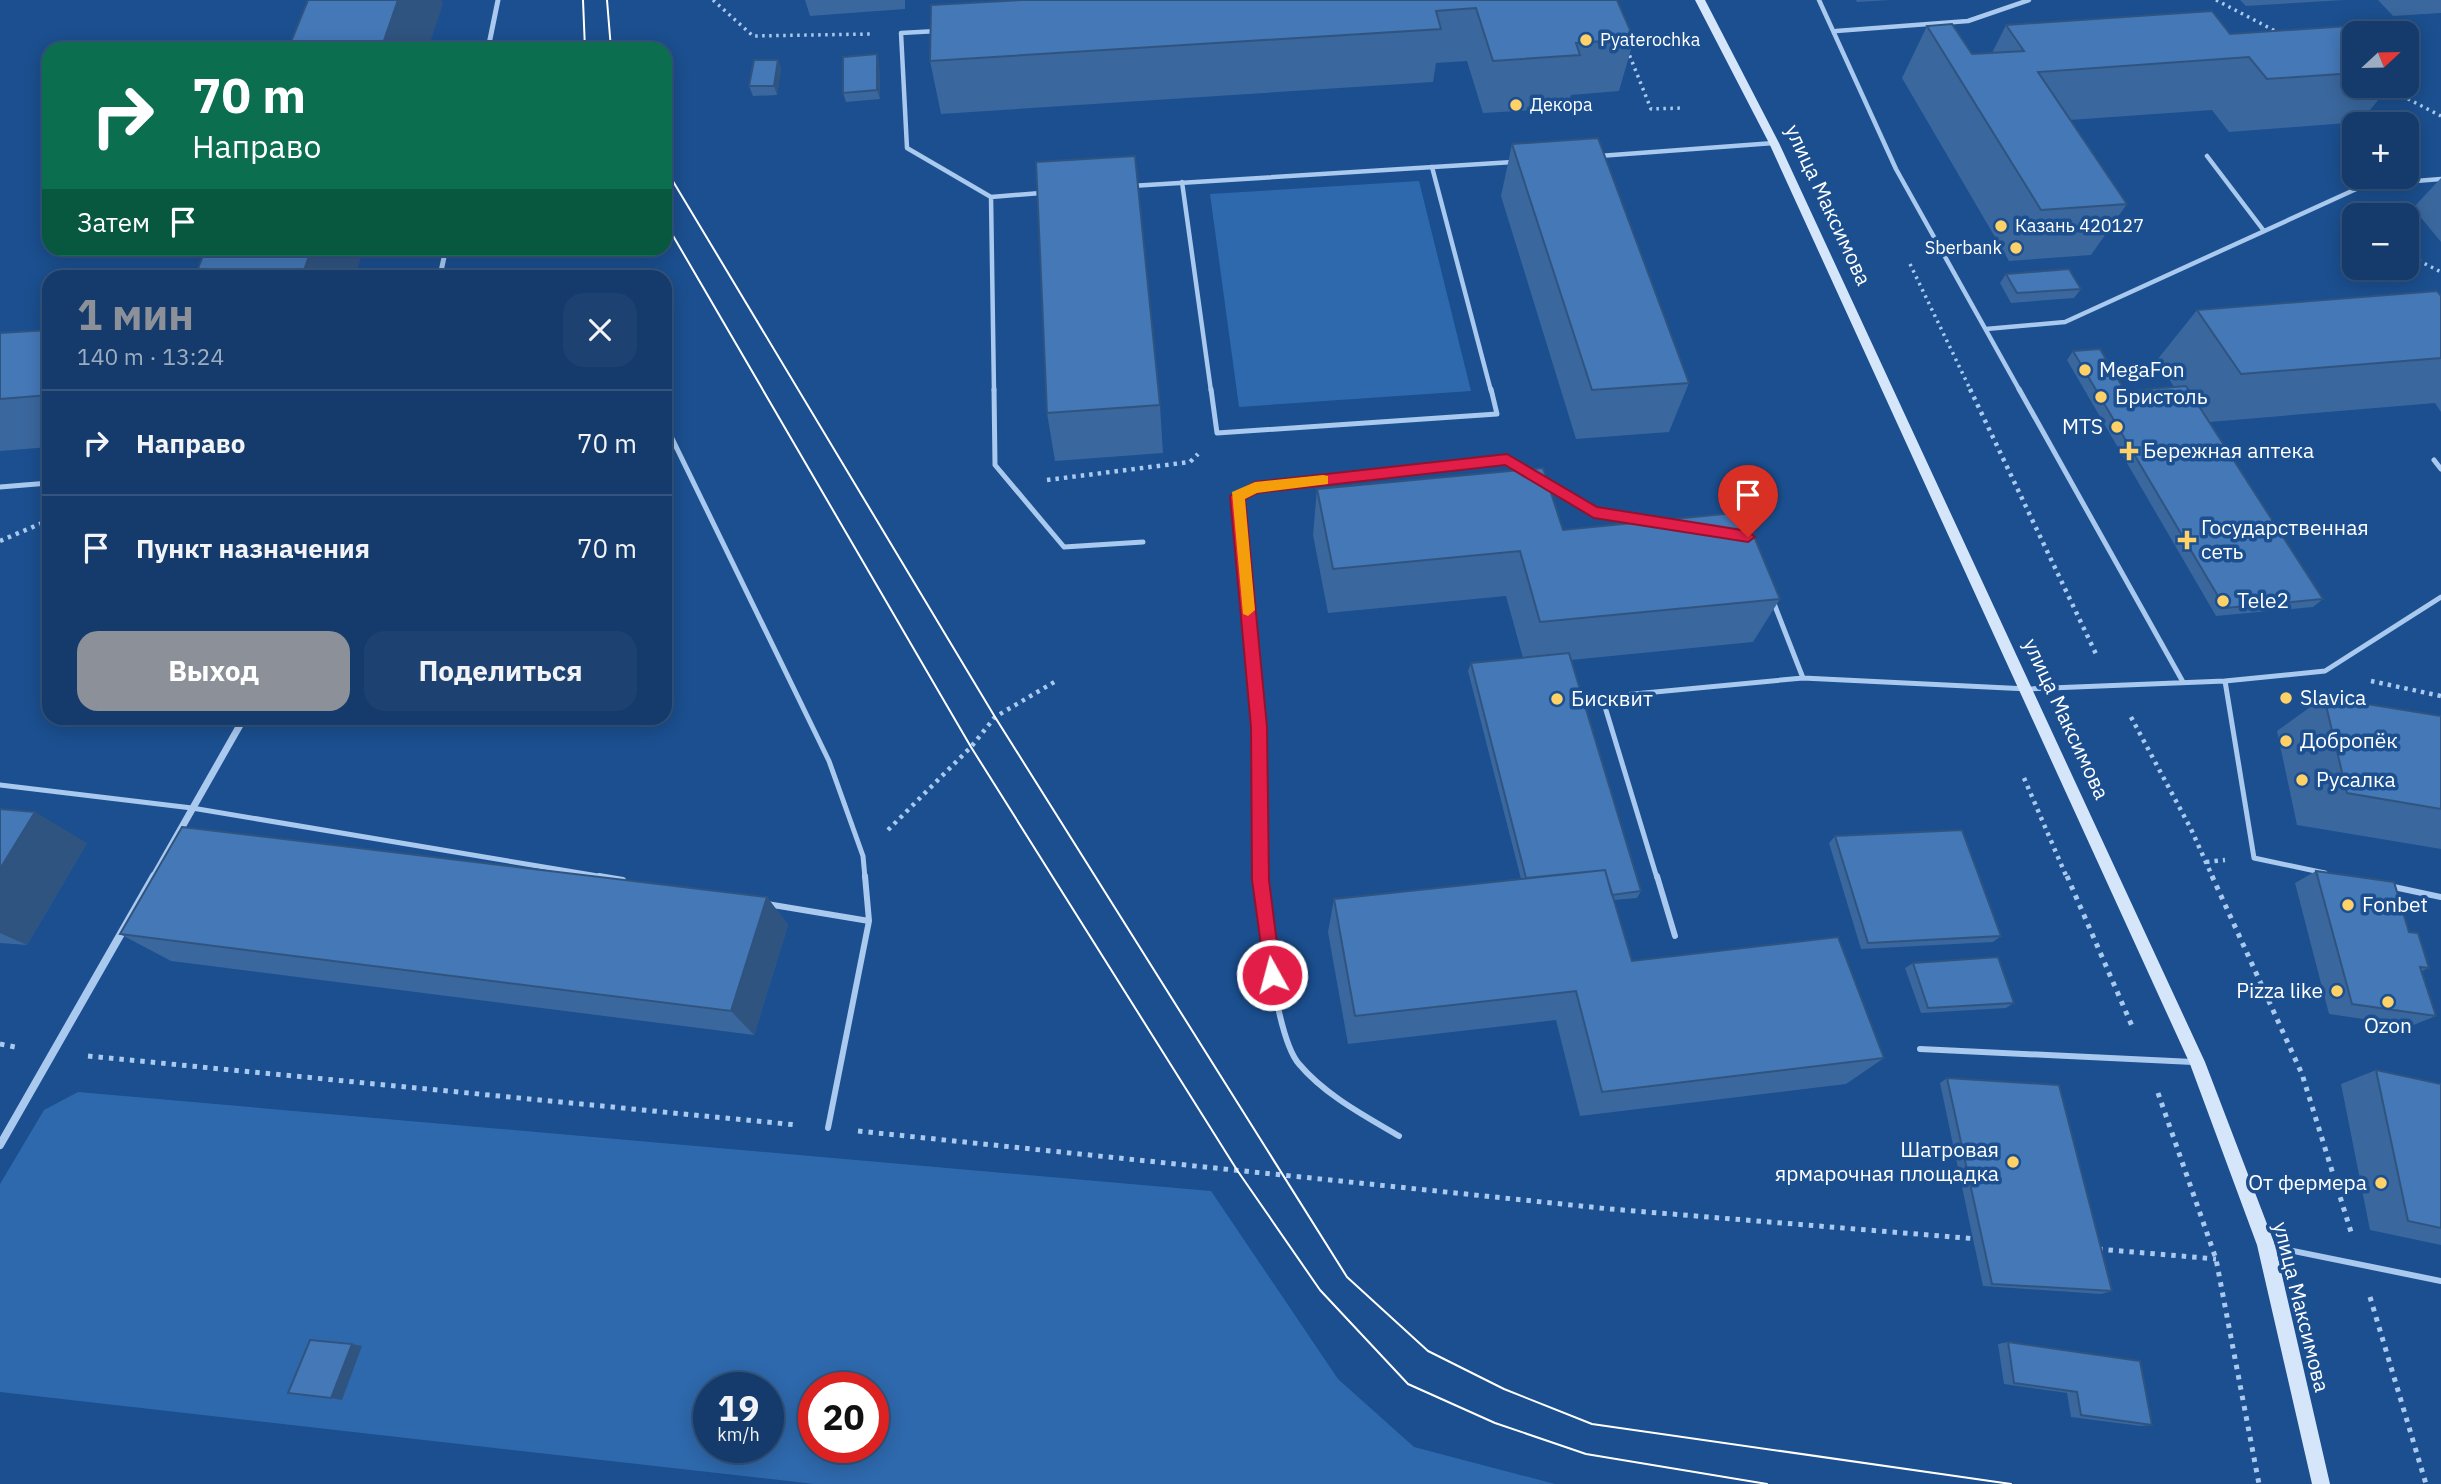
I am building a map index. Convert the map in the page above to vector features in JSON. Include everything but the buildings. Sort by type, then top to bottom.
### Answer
[{"type":"main road","name":"улица Максимова","points":[[1700,0],[1774,143],[2197,1062],[2266,1245],[2321,1484]]},
{"type":"street","points":[[489,42],[498,0]]},
{"type":"street","points":[[0,1144],[240,725]]},
{"type":"lane","points":[[1819,0],[1836,31],[1896,169],[2182,682]]},
{"type":"lane","points":[[1836,31],[1968,21],[2029,0]]},
{"type":"lane","points":[[942,31],[901,33],[907,148],[991,197],[1046,192]]},
{"type":"lane","points":[[1592,156],[1774,143]]},
{"type":"lane","points":[[2207,156],[2264,230]]},
{"type":"lane","points":[[1127,187],[1526,161]]},
{"type":"lane","points":[[1182,183],[1217,433],[1497,414],[1432,167]]},
{"type":"lane","points":[[1986,329],[2065,322],[2365,185],[2441,178]]},
{"type":"lane","points":[[991,197],[995,465],[1063,547],[1143,542]]},
{"type":"lane","points":[[672,438],[829,761],[863,856],[869,921],[828,1128]]},
{"type":"lane","points":[[1399,1136],[1348,1106],[1297,1063],[1275,999],[1261,880],[1259,727],[1237,496],[1255,488],[1507,459],[1594,512],[1658,523]]},
{"type":"lane","points":[[2434,460],[2441,469]]},
{"type":"lane","points":[[0,487],[42,484]]},
{"type":"lane","points":[[1768,588],[1803,678]]},
{"type":"lane","points":[[1675,936],[1602,697],[1803,678],[2028,690],[2225,681],[2325,671],[2441,597]]},
{"type":"lane","points":[[2225,681],[2254,858],[2334,875]]},
{"type":"lane","points":[[0,785],[192,808],[625,880]]},
{"type":"lane","points":[[2374,883],[2441,897]]},
{"type":"lane","points":[[761,903],[869,921]]},
{"type":"lane","points":[[1920,1049],[2197,1062]]},
{"type":"lane","points":[[2266,1245],[2441,1281]]},
{"type":"path","points":[[713,0],[753,36],[901,33]]},
{"type":"path","points":[[2216,0],[2285,35]]},
{"type":"path","points":[[1626,48],[1651,109],[1683,108]]},
{"type":"path","points":[[2406,98],[2441,116]]},
{"type":"path","points":[[1908,259],[2077,620],[2191,829],[2302,1073],[2426,1484]]},
{"type":"path","points":[[2419,261],[2441,272]]},
{"type":"path","points":[[1011,484],[1190,462],[1217,433]]},
{"type":"path","points":[[0,541],[42,523]]},
{"type":"path","points":[[2325,671],[2441,696]]},
{"type":"path","points":[[863,856],[971,747],[995,717],[1056,681]]},
{"type":"path","points":[[0,1044],[52,1053],[828,1128],[1610,1209],[1982,1239]]},
{"type":"path","points":[[2092,1248],[2216,1259],[2259,1484]]},
{"type":"shaded area","points":[[1419,181],[1471,391],[1239,407],[1210,194]]},
{"type":"shaded area","points":[[78,1092],[1211,1191],[1338,1379],[1414,1447],[1555,1484],[814,1484],[0,1392],[0,1184],[44,1110]]},
{"type":"tram line","points":[[583,0],[585,42]]},
{"type":"tram line","points":[[607,0],[610,42]]},
{"type":"tram line","points":[[672,180],[995,717],[1347,1277],[1428,1351],[1504,1389],[1592,1424],[2011,1484]]},
{"type":"tram line","points":[[672,234],[971,747],[1237,1170],[1320,1290],[1408,1384],[1495,1423],[1586,1454],[1767,1484]]},
{"type":"slow traffic","points":[[1248,610],[1237,496],[1255,488],[1323,480]]},
{"type":"place","name":"Pyaterochka","points":[[1586,40]]},
{"type":"place","name":"Декора","points":[[1516,105]]},
{"type":"place","name":"Казань 420127","points":[[2001,226]]},
{"type":"place","name":"Sberbank","points":[[2016,248]]},
{"type":"place","name":"MegaFon","points":[[2085,370]]},
{"type":"place","name":"Бристоль","points":[[2101,397]]},
{"type":"place","name":"MTS","points":[[2117,427]]},
{"type":"place","name":"Бережная аптека","points":[[2129,451]]},
{"type":"place","name":"Государственная сеть","points":[[2187,540]]},
{"type":"place","name":"Tele2","points":[[2223,601]]},
{"type":"place","name":"Slavica","points":[[2286,698]]},
{"type":"place","name":"Бисквит","points":[[1557,699]]},
{"type":"place","name":"Добропёк","points":[[2286,741]]},
{"type":"place","name":"Русалка","points":[[2302,780]]},
{"type":"place","name":"Fonbet","points":[[2348,905]]},
{"type":"place","name":"Pizza like","points":[[2337,991]]},
{"type":"place","name":"Ozon","points":[[2388,1002]]},
{"type":"place","name":"Шатровая ярмарочная площадка","points":[[2013,1162]]},
{"type":"place","name":"От фермера","points":[[2381,1183]]},
{"type":"route","points":[[1272,975],[1261,880],[1259,727],[1237,496],[1255,488],[1507,459],[1594,512],[1748,537]]}]
